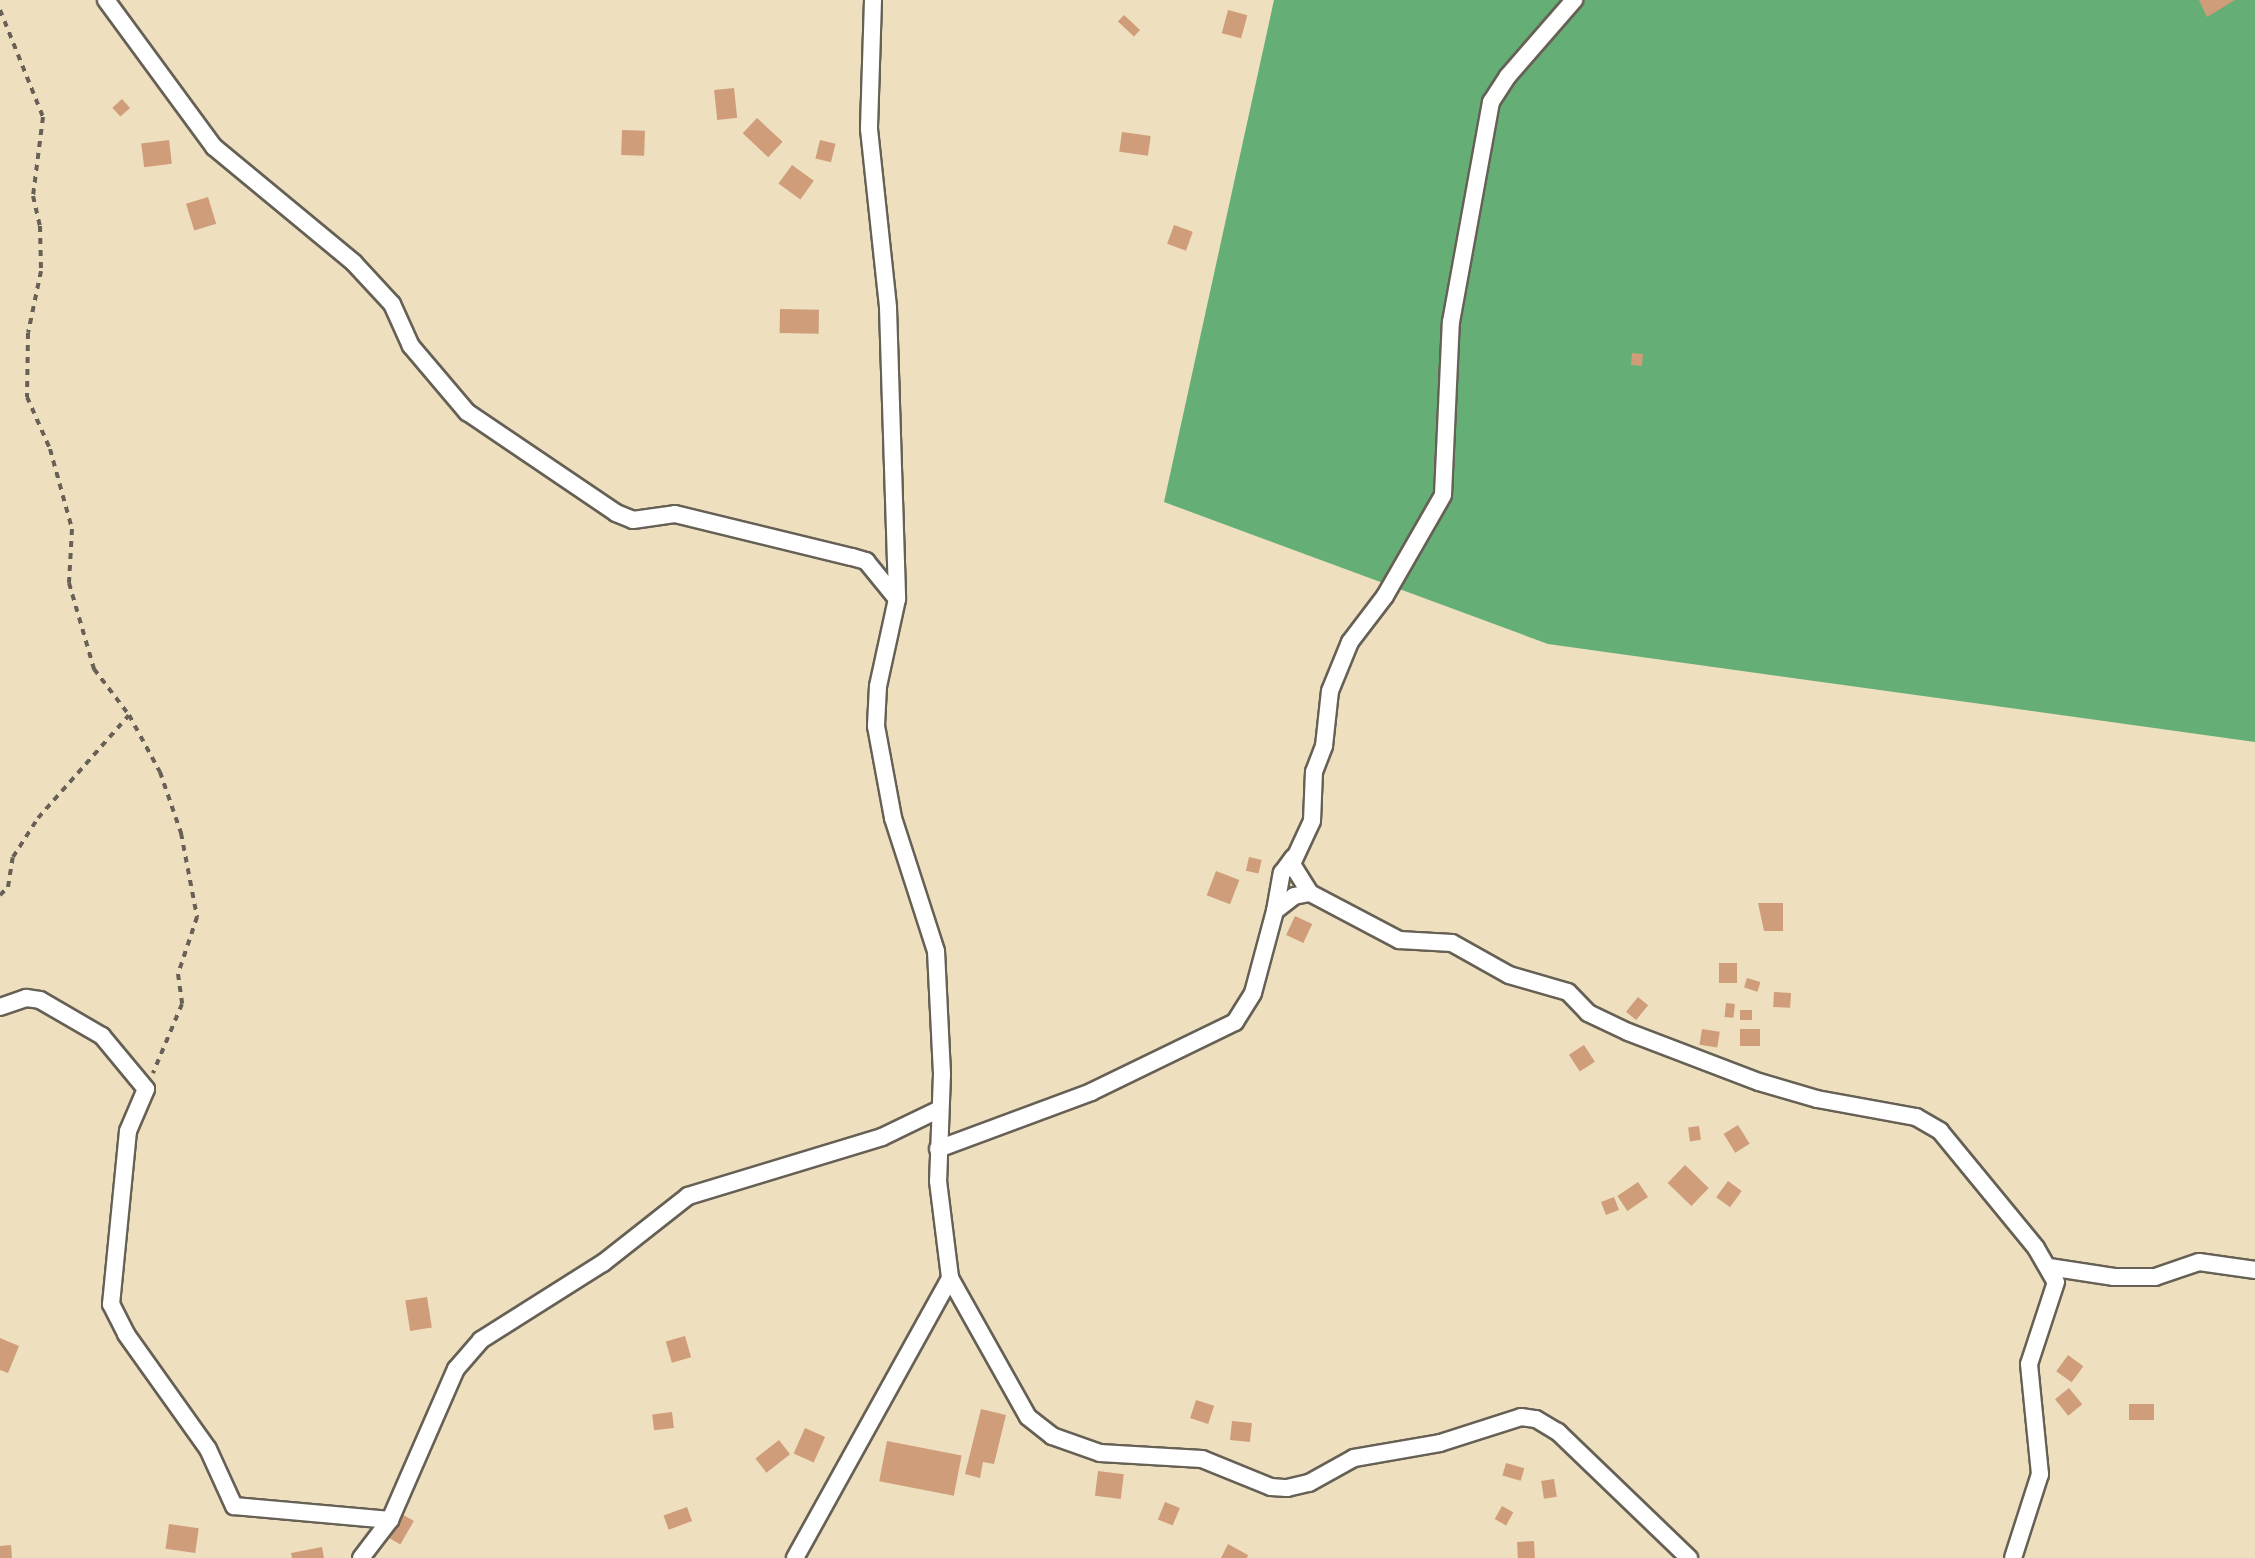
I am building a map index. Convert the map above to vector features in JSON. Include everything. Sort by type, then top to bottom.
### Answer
[{"type":"street","points":[[106,0],[139,38],[214,147],[354,263],[392,304],[411,346],[467,412],[616,513],[633,520],[675,514],[866,561],[897,599]]},
{"type":"street","points":[[873,0],[869,129],[888,308],[897,599],[878,686],[876,726],[893,818],[936,951],[940,1109],[938,1149],[950,1278],[1028,1417],[1052,1436],[1100,1453],[1202,1459],[1252,1481],[1287,1488],[1309,1483],[1354,1458],[1440,1443],[1521,1417],[1536,1419],[1558,1432],[1689,1558]]},
{"type":"street","points":[[938,1149],[1091,1092],[1235,1022],[1253,993],[1282,873],[1310,830],[1324,715],[1335,678],[1350,642],[1385,596],[1443,495],[1451,322],[1491,102],[1574,0]]},
{"type":"street","points":[[1293,858],[1310,893],[1399,940],[1452,943],[1509,975],[1568,992],[1588,1013],[1628,1032],[1759,1082],[1817,1099],[1916,1117],[1940,1131],[2049,1267],[2054,1295],[2029,1364],[2040,1474],[2013,1558]]},
{"type":"street","points":[[1275,911],[1294,896],[1310,893]]},
{"type":"street","points":[[0,1007],[26,998],[40,1000],[102,1036],[146,1089],[128,1131],[111,1269],[111,1304],[126,1334],[208,1449],[234,1506],[390,1520]]},
{"type":"street","points":[[361,1558],[390,1520],[440,1400],[481,1340],[603,1263],[688,1196],[882,1137],[940,1109]]},
{"type":"street","points":[[2049,1267],[2128,1277],[2171,1274],[2199,1262],[2255,1270]]},
{"type":"street","points":[[795,1558],[950,1278]]},
{"type":"path","points":[[0,10],[43,117],[33,196],[40,226],[41,271],[28,333],[27,397],[50,449],[72,529],[69,583],[94,669],[129,715],[160,772],[181,833],[197,917],[178,974],[182,1004],[146,1089]]},
{"type":"path","points":[[0,895],[8,887],[13,857],[38,818],[129,715]]},
{"type":"green space","points":[[1274,0],[2255,0],[2255,742],[1548,644],[1164,502]]},
{"type":"building","points":[[2199,0],[2235,0],[2207,17]]},
{"type":"building","points":[[1228,10],[1247,15],[1241,38],[1222,33]]},
{"type":"building","points":[[1124,15],[1140,30],[1134,37],[1118,22]]},
{"type":"building","points":[[734,88],[737,118],[717,120],[714,90]]},
{"type":"building","points":[[122,99],[130,108],[120,117],[112,108]]},
{"type":"building","points":[[757,118],[783,142],[768,157],[743,133]]},
{"type":"building","points":[[622,130],[645,131],[644,156],[621,155]]},
{"type":"building","points":[[1122,132],[1151,136],[1148,156],[1119,152]]},
{"type":"building","points":[[169,140],[172,164],[144,167],[141,143]]},
{"type":"building","points":[[820,140],[836,144],[831,162],[815,158]]},
{"type":"building","points":[[792,165],[814,181],[800,199],[778,184]]},
{"type":"building","points":[[208,197],[216,224],[194,231],[186,204]]},
{"type":"building","points":[[1174,225],[1193,232],[1186,251],[1167,244]]},
{"type":"building","points":[[780,309],[819,310],[819,334],[780,333]]},
{"type":"building","points":[[1632,353],[1643,354],[1642,366],[1631,365]]},
{"type":"building","points":[[1249,857],[1262,860],[1259,874],[1246,871]]},
{"type":"building","points":[[1216,871],[1239,880],[1230,904],[1207,895]]},
{"type":"building","points":[[1758,903],[1783,903],[1783,931],[1764,931]]},
{"type":"building","points":[[1295,916],[1312,924],[1303,943],[1286,935]]},
{"type":"building","points":[[1719,963],[1737,963],[1737,983],[1719,983]]},
{"type":"building","points":[[1747,978],[1760,982],[1757,992],[1744,988]]},
{"type":"building","points":[[1774,992],[1791,993],[1790,1008],[1773,1007]]},
{"type":"building","points":[[1638,997],[1648,1005],[1636,1020],[1626,1012]]},
{"type":"building","points":[[1726,1003],[1735,1004],[1733,1018],[1725,1017]]},
{"type":"building","points":[[1740,1010],[1752,1010],[1752,1020],[1740,1020]]},
{"type":"building","points":[[1702,1029],[1720,1032],[1717,1048],[1699,1045]]},
{"type":"building","points":[[1740,1029],[1760,1029],[1760,1046],[1740,1046]]},
{"type":"building","points":[[1584,1045],[1595,1062],[1580,1072],[1569,1055]]},
{"type":"building","points":[[1738,1125],[1750,1144],[1735,1153],[1724,1134]]},
{"type":"building","points":[[1699,1126],[1701,1140],[1690,1141],[1688,1128]]},
{"type":"building","points":[[1685,1165],[1709,1188],[1691,1206],[1668,1183]]},
{"type":"building","points":[[1728,1181],[1742,1191],[1730,1207],[1716,1197]]},
{"type":"building","points":[[1638,1182],[1648,1197],[1627,1211],[1617,1196]]},
{"type":"building","points":[[1614,1197],[1619,1210],[1606,1215],[1601,1202]]},
{"type":"building","points":[[427,1297],[432,1328],[410,1331],[405,1300]]},
{"type":"building","points":[[685,1336],[691,1357],[672,1363],[666,1342]]},
{"type":"building","points":[[0,1338],[19,1346],[8,1373],[0,1370]]},
{"type":"building","points":[[2068,1355],[2083,1366],[2072,1382],[2056,1371]]},
{"type":"building","points":[[2069,1388],[2082,1404],[2068,1416],[2055,1399]]},
{"type":"building","points":[[1196,1400],[1214,1406],[1208,1424],[1190,1418]]},
{"type":"building","points":[[2129,1404],[2154,1404],[2154,1420],[2129,1420]]},
{"type":"building","points":[[981,1409],[1006,1415],[994,1464],[983,1462],[980,1478],[965,1474]]},
{"type":"building","points":[[672,1412],[674,1428],[654,1430],[652,1414]]},
{"type":"building","points":[[1232,1421],[1252,1423],[1250,1442],[1230,1440]]},
{"type":"building","points":[[805,1428],[825,1437],[814,1463],[794,1454]]},
{"type":"building","points":[[779,1440],[790,1454],[766,1473],[755,1458]]},
{"type":"building","points":[[887,1441],[962,1456],[954,1496],[879,1481]]},
{"type":"building","points":[[1506,1463],[1524,1468],[1521,1481],[1502,1475]]},
{"type":"building","points":[[1098,1471],[1124,1474],[1121,1499],[1095,1496]]},
{"type":"building","points":[[1554,1479],[1557,1497],[1544,1499],[1541,1481]]},
{"type":"building","points":[[1165,1502],[1180,1508],[1173,1526],[1158,1520]]},
{"type":"building","points":[[1502,1506],[1513,1512],[1506,1525],[1495,1519]]},
{"type":"building","points":[[687,1507],[692,1521],[669,1530],[664,1516]]},
{"type":"building","points":[[400,1513],[414,1521],[400,1544],[386,1536]]},
{"type":"building","points":[[169,1524],[199,1528],[195,1553],[166,1549]]},
{"type":"building","points":[[1534,1541],[1535,1558],[1518,1558],[1517,1542]]},
{"type":"building","points":[[1228,1544],[1248,1555],[1247,1558],[1221,1558]]},
{"type":"building","points":[[11,1545],[12,1558],[0,1558],[0,1546]]},
{"type":"building","points":[[322,1547],[324,1558],[292,1558],[291,1553]]}]
